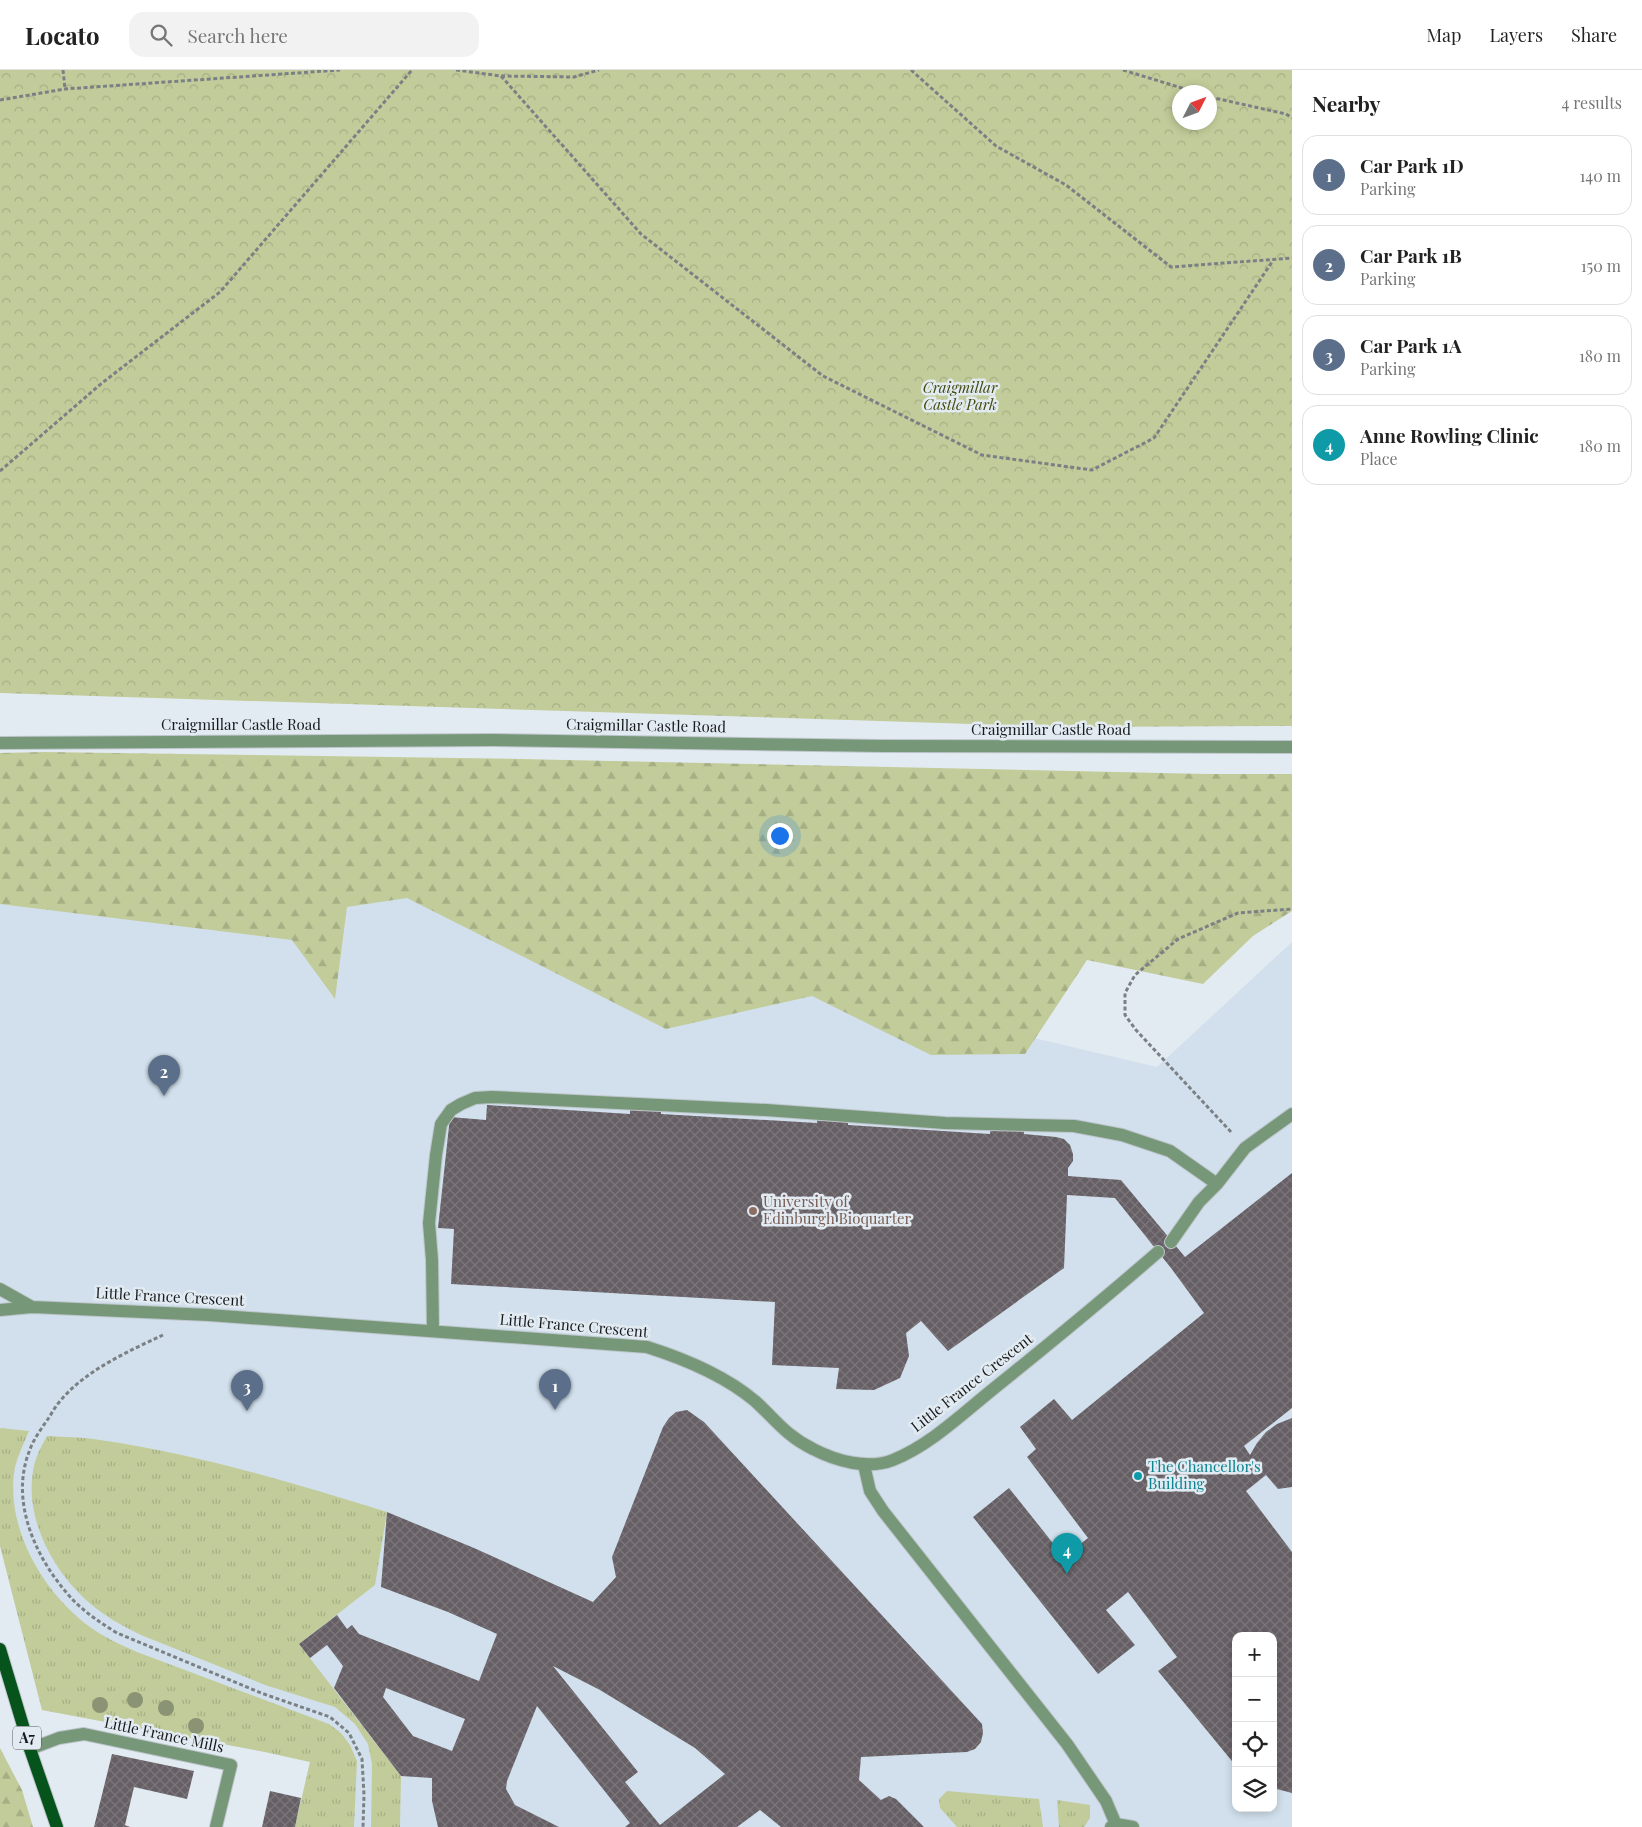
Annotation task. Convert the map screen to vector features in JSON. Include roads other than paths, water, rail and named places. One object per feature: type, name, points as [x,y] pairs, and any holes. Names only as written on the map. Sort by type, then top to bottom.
[{"type":"main road","name":"A7","points":[[0,1649],[30,1749],[57,1827]]},
{"type":"street","name":"Craigmillar Castle Road","points":[[0,743],[493,740],[892,746],[1292,747]]},
{"type":"street","points":[[433,1331],[429,1223],[441,1124],[451,1110],[475,1098],[492,1096],[766,1110],[945,1123],[1074,1126],[1122,1135],[1170,1151],[1217,1184]]},
{"type":"street","points":[[1171,1242],[1199,1202],[1217,1184],[1245,1148],[1292,1114]]},
{"type":"street","name":"Little France Crescent","points":[[1,1312],[32,1307],[228,1316],[647,1347],[699,1366],[726,1381],[754,1401],[790,1436],[814,1450],[838,1459],[864,1465],[892,1460],[915,1449],[945,1428],[1088,1312],[1158,1252]]},
{"type":"street","name":"Little France Crescent","points":[[0,1289],[32,1307]]},
{"type":"street","points":[[864,1465],[870,1491],[883,1511],[1067,1744],[1106,1801],[1114,1826],[1133,1827]]},
{"type":"street","name":"Little France Mills","points":[[30,1749],[59,1738],[84,1734],[231,1766],[216,1827]]},
{"type":"place","name":"Car Park 1B","points":[[164,1096]]},
{"type":"place","name":"University of Edinburgh Bioquarter","points":[[753,1211]]},
{"type":"place","name":"Car Park 1D","points":[[555,1410]]},
{"type":"place","name":"Car Park 1A","points":[[247,1411]]},
{"type":"place","name":"The Chancellor's Building","points":[[1138,1476]]},
{"type":"place","name":"Anne Rowling Clinic","points":[[1067,1574]]},
{"type":"park label","name":"Craigmillar Castle Park","points":[[960,396]]}]
